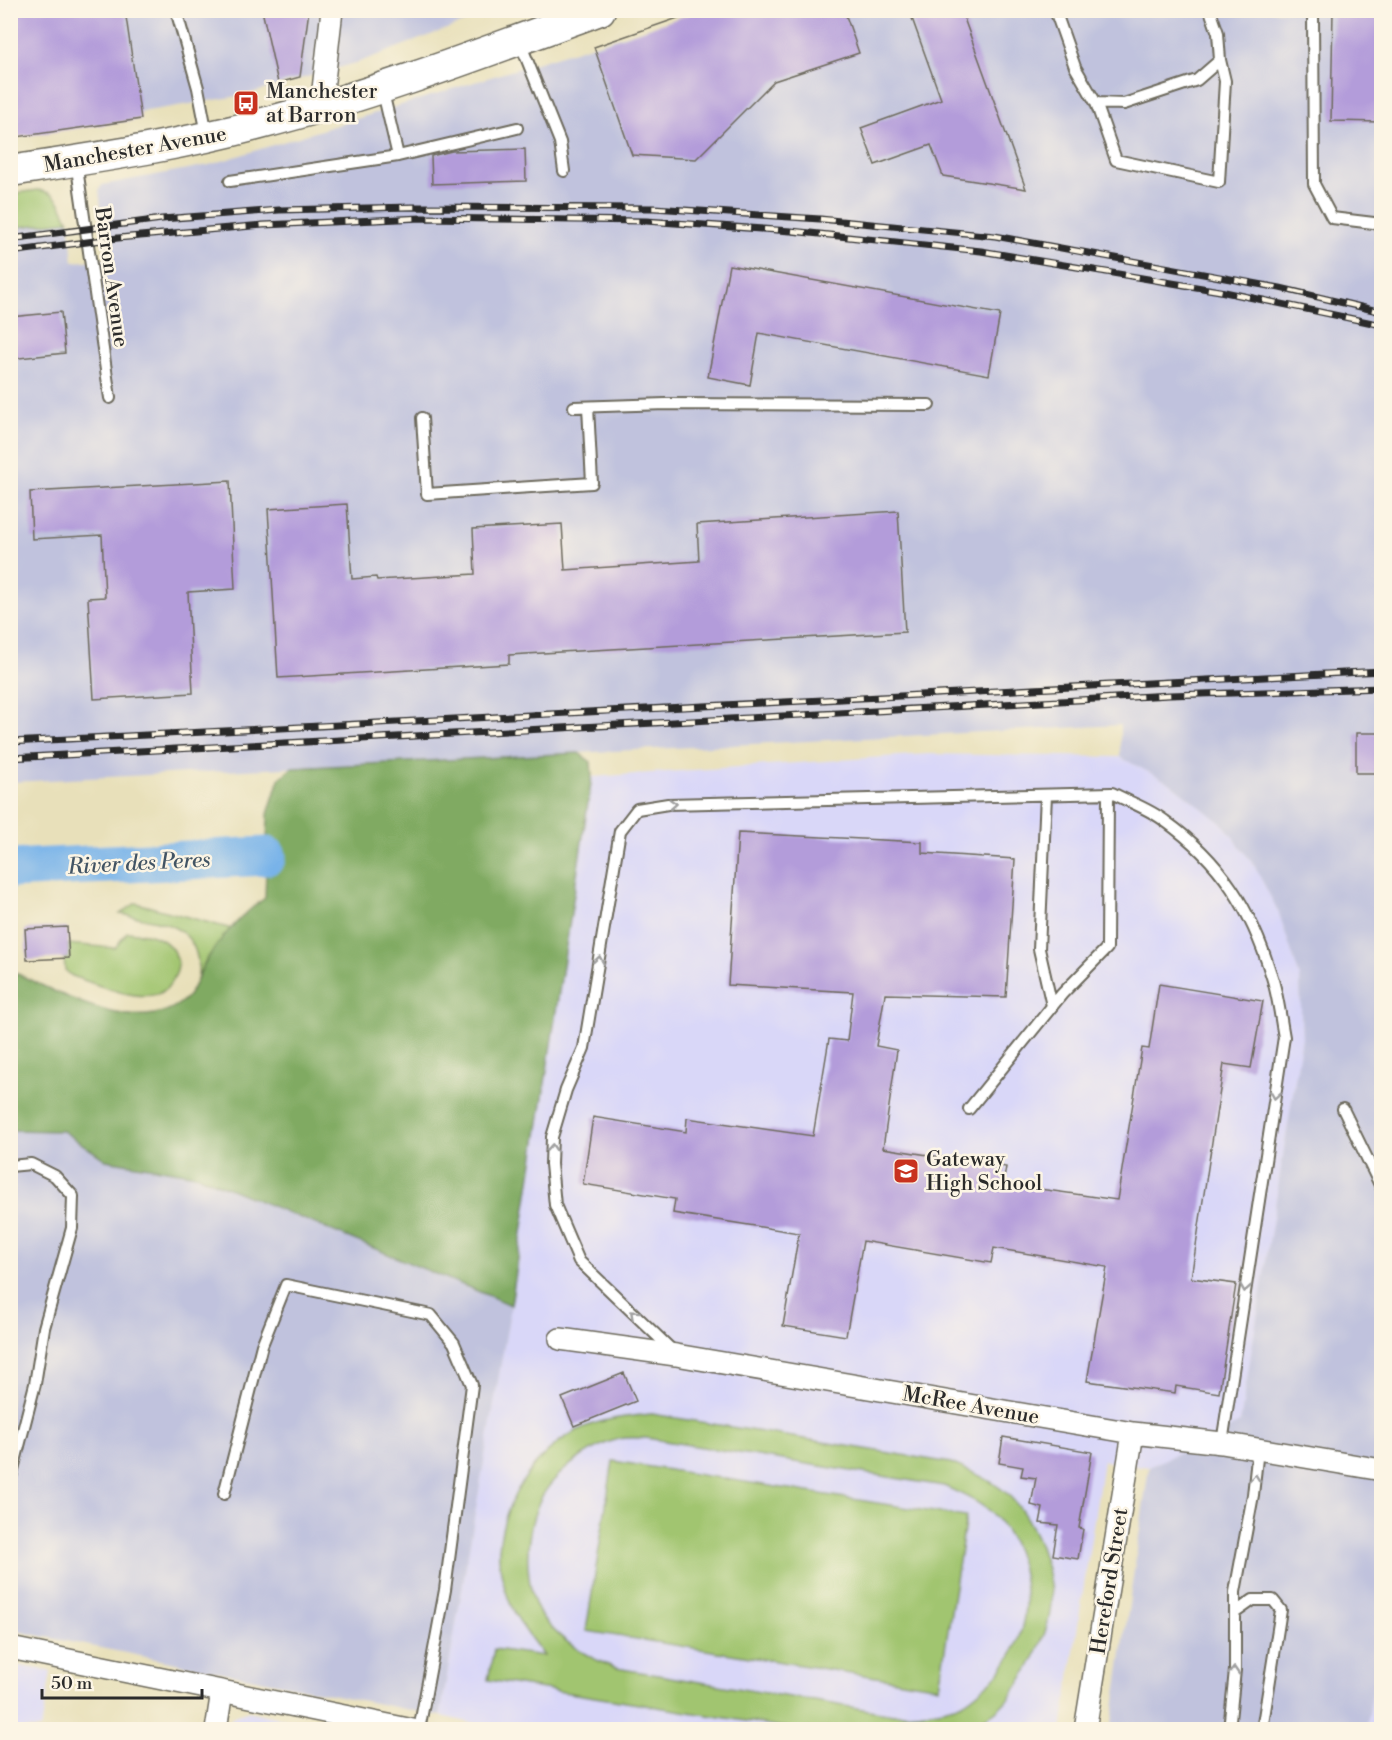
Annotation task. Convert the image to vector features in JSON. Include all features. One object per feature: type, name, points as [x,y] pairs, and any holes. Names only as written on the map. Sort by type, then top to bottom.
[{"type":"main road","name":"Manchester Avenue","points":[[10,171],[132,153],[208,137],[321,107],[382,88],[600,10]]},
{"type":"street","points":[[321,107],[332,10]]},
{"type":"street","name":"McRee Avenue","points":[[560,1339],[676,1355],[1133,1433],[1222,1443],[1382,1470]]},
{"type":"street","name":"Hereford Street","points":[[1084,1730],[1133,1433]]},
{"type":"street","points":[[10,1648],[413,1730]]},
{"type":"street","points":[[216,1730],[222,1691]]},
{"type":"lane","points":[[176,10],[198,88],[208,137]]},
{"type":"lane","points":[[1055,10],[1076,67],[1096,103],[1116,160],[1220,182],[1225,81],[1220,60],[1218,33],[1210,10]]},
{"type":"lane","points":[[1313,10],[1314,184],[1332,218],[1382,224]]},
{"type":"lane","points":[[519,40],[560,142],[564,171]]},
{"type":"lane","points":[[1096,103],[1124,104],[1197,80],[1220,60]]},
{"type":"lane","points":[[382,88],[398,156]]},
{"type":"lane","points":[[230,182],[398,156],[517,128]]},
{"type":"lane","name":"Barron Avenue","points":[[76,161],[110,398]]},
{"type":"lane","points":[[574,407],[666,404],[929,405]]},
{"type":"lane","points":[[422,417],[427,494],[592,483],[588,407]]},
{"type":"lane","points":[[676,1355],[579,1262],[555,1205],[551,1164],[552,1137],[566,1090],[584,1047],[620,831],[637,809],[668,804],[1112,793],[1163,819],[1202,850],[1235,891],[1272,975],[1284,1037],[1222,1443]]},
{"type":"lane","points":[[969,1109],[1052,1006],[1107,948],[1108,794]]},
{"type":"lane","points":[[1046,795],[1039,949],[1052,1006]]},
{"type":"lane","points":[[1343,1109],[1382,1189]]},
{"type":"lane","points":[[10,1166],[31,1164],[55,1176],[73,1196],[72,1227],[44,1328],[35,1384],[10,1481]]},
{"type":"lane","points":[[224,1494],[262,1345],[286,1285],[431,1315],[454,1342],[472,1385],[445,1590],[420,1730]]},
{"type":"lane","points":[[1229,1730],[1235,1670],[1235,1592],[1253,1495],[1258,1449]]},
{"type":"lane","points":[[1236,1612],[1253,1600],[1273,1600],[1281,1610],[1262,1730]]},
{"type":"shaded area","points":[[11,11],[494,11],[362,61],[245,95],[11,133]]},
{"type":"shaded area","points":[[703,11],[1381,11],[1382,1640],[1366,1729],[1111,1729],[1149,1467],[1240,1423],[1302,1038],[1300,977],[1279,913],[1254,865],[1225,826],[1170,783],[1120,757],[1120,725],[11,782],[11,228],[69,221],[73,262],[107,259],[99,190],[102,185],[209,165]]},
{"type":"shaded area","name":"Gateway High School","points":[[928,754],[1120,757],[1170,783],[1225,826],[1254,865],[1279,913],[1300,977],[1302,1038],[1240,1424],[1149,1467],[1103,1461],[1062,1729],[505,1730],[440,1716],[511,1305],[592,777]]},
{"type":"shaded area","points":[[10,1131],[63,1131],[106,1160],[197,1175],[511,1305],[440,1716],[11,1630]]},
{"type":"shaded area","points":[[1381,1640],[1381,1729],[1366,1729]]},
{"type":"shaded area","points":[[14,1665],[51,1671],[41,1729],[11,1729],[11,1688]]},
{"type":"shaded area","points":[[247,1711],[331,1729],[230,1729],[231,1719]]},
{"type":"green space","points":[[38,190],[55,197],[69,221],[11,228],[11,194]]},
{"type":"green space","points":[[579,753],[591,762],[592,777],[511,1305],[197,1175],[106,1160],[63,1131],[11,1130],[11,971],[75,1000],[123,1014],[146,1015],[167,1010],[186,998],[218,944],[240,918],[265,898],[268,814],[279,779],[292,768]]},
{"type":"green space","points":[[136,903],[232,929],[206,960],[198,976],[193,945],[186,935],[163,923],[120,914]]},
{"type":"green space","points":[[127,932],[157,938],[164,941],[174,952],[177,958],[177,972],[162,992],[147,996],[125,993],[72,976],[65,970],[64,958],[69,958],[68,944],[115,948]]},
{"type":"green space","points":[[652,1414],[951,1463],[1004,1491],[1024,1514],[1040,1546],[1051,1597],[1050,1612],[1043,1637],[1014,1692],[996,1711],[972,1724],[1003,1729],[795,1729],[488,1680],[494,1649],[544,1656],[513,1610],[499,1562],[502,1531],[507,1514],[523,1481],[547,1452],[576,1431],[603,1421]],"holes":[[[646,1438],[944,1486],[980,1504],[998,1520],[1011,1540],[1020,1561],[1025,1584],[1025,1607],[1021,1630],[1013,1652],[1000,1671],[983,1688],[966,1701],[952,1707],[927,1712],[893,1714],[616,1668],[585,1654],[566,1641],[549,1626],[533,1599],[528,1571],[529,1543],[531,1528],[542,1496],[571,1464],[595,1448],[619,1439]]]},
{"type":"green space","points":[[613,1461],[966,1517],[939,1687],[586,1631]]},
{"type":"building","points":[[10,10],[125,10],[141,119],[10,138]]},
{"type":"building","points":[[262,10],[309,10],[300,77],[278,83]]},
{"type":"building","points":[[701,10],[844,10],[859,53],[774,81],[696,159],[632,155],[594,47]]},
{"type":"building","points":[[909,10],[961,10],[1026,189],[943,176],[931,145],[875,165],[861,128],[941,99]]},
{"type":"building","points":[[1333,10],[1382,10],[1382,122],[1331,121]]},
{"type":"building","points":[[525,149],[526,181],[432,184],[431,156],[452,151]]},
{"type":"building","points":[[729,265],[1000,314],[989,375],[759,333],[750,385],[708,377]]},
{"type":"building","points":[[61,312],[65,353],[10,359],[10,317]]},
{"type":"building","points":[[230,481],[235,589],[188,592],[193,693],[94,699],[88,598],[105,597],[102,535],[32,539],[30,492]]},
{"type":"building","points":[[347,504],[352,579],[376,577],[377,580],[475,574],[473,529],[562,524],[565,570],[699,561],[697,524],[898,511],[905,632],[509,655],[509,664],[278,678],[268,509]]},
{"type":"building","points":[[1356,733],[1382,733],[1382,773],[1356,773]]},
{"type":"building","points":[[738,833],[922,842],[922,853],[1015,859],[1006,997],[885,994],[876,1046],[897,1050],[883,1148],[1006,1167],[1003,1184],[1117,1200],[1142,1048],[1149,1049],[1159,984],[1263,1001],[1251,1068],[1224,1064],[1191,1278],[1236,1284],[1219,1393],[1176,1386],[1175,1393],[1087,1381],[1107,1267],[994,1248],[991,1263],[863,1241],[846,1336],[783,1326],[799,1233],[673,1213],[675,1199],[583,1184],[593,1117],[686,1132],[687,1118],[813,1136],[829,1039],[847,1041],[853,992],[728,985]]},
{"type":"building","points":[[67,927],[69,958],[27,960],[25,929]]},
{"type":"building","points":[[624,1373],[636,1401],[574,1426],[562,1398]]},
{"type":"building","points":[[1003,1437],[1092,1452],[1079,1528],[1083,1529],[1078,1559],[1053,1555],[1058,1525],[1040,1523],[1043,1508],[1031,1505],[1036,1478],[1021,1476],[1023,1467],[999,1463]]},
{"type":"waterway","name":"River des Peres","points":[[10,869],[267,856]]},
{"type":"railway","points":[[10,239],[162,219],[279,210],[413,207],[654,208],[820,219],[995,236],[1280,288],[1382,312]]},
{"type":"railway","points":[[10,252],[118,238],[263,225],[422,218],[646,221],[791,231],[981,251],[1220,291],[1382,325]]},
{"type":"railway","points":[[10,742],[1382,671]]},
{"type":"railway","points":[[10,758],[1170,695],[1382,688]]},
{"type":"place","name":"Manchester at Barron","points":[[246,103]]},
{"type":"place","name":"Gateway High School","points":[[906,1171]]}]
